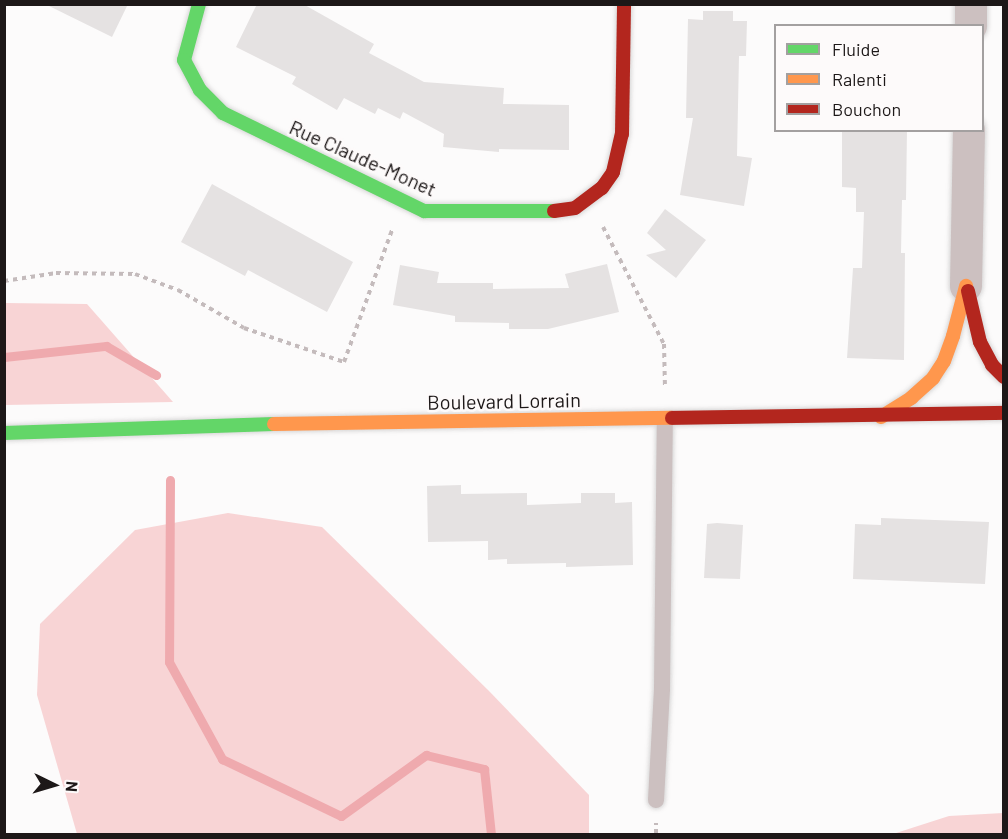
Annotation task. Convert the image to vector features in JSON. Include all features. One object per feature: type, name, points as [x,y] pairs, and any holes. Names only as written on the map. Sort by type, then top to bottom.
[{"type":"main road","name":"Rue Claude-Monet","points":[[199,4],[184,60],[200,90],[223,113],[424,211],[445,212],[552,211],[575,208],[589,200],[613,172],[622,134],[624,4]]},
{"type":"main road","points":[[966,286],[980,342],[992,366],[1004,377]]},
{"type":"main road","points":[[881,417],[911,398],[933,378],[944,361],[953,336],[966,286]]},
{"type":"main road","name":"Boulevard Lorrain","points":[[4,433],[310,423],[1004,414]]},
{"type":"street","points":[[970,24],[971,4]]},
{"type":"street","points":[[966,286],[969,132]]},
{"type":"lane","points":[[656,800],[662,689],[665,419]]},
{"type":"path","points":[[589,200],[664,344],[665,419]]},
{"type":"path","points":[[4,280],[56,273],[135,274],[178,290],[244,328],[344,362],[403,201]]},
{"type":"shaded area","points":[[5,303],[87,304],[173,402],[5,405]]},
{"type":"shaded area","points":[[228,513],[322,527],[489,691],[589,795],[589,834],[77,834],[37,695],[40,624],[135,530]]},
{"type":"shaded area","points":[[1003,813],[1003,834],[893,834],[949,816]]},
{"type":"building","points":[[45,4],[128,4],[112,37]]},
{"type":"building","points":[[257,4],[303,4],[374,44],[369,53],[424,82],[504,88],[503,104],[569,105],[569,150],[499,149],[499,152],[443,147],[444,134],[403,112],[400,119],[378,108],[375,114],[344,98],[337,110],[292,84],[296,77],[236,47]]},
{"type":"building","points":[[703,11],[733,11],[733,21],[747,21],[746,56],[739,56],[737,156],[752,158],[744,206],[680,195],[693,118],[686,118],[688,19],[703,20]]},
{"type":"building","points":[[842,132],[907,132],[906,200],[902,200],[901,253],[905,253],[904,360],[847,358],[853,268],[862,268],[864,212],[856,212],[856,188],[842,187]]},
{"type":"building","points":[[212,184],[353,262],[327,312],[248,270],[245,276],[181,242]]},
{"type":"building","points":[[665,209],[706,240],[676,278],[646,255],[666,250],[647,233]]},
{"type":"building","points":[[607,264],[619,312],[548,329],[509,329],[509,323],[455,322],[455,316],[393,305],[400,265],[439,272],[437,283],[493,283],[493,289],[569,288],[565,274]]},
{"type":"building","points":[[461,485],[461,494],[527,493],[527,505],[581,503],[581,493],[615,493],[615,503],[632,502],[633,565],[566,567],[566,563],[507,564],[507,559],[488,560],[488,541],[428,542],[427,486]]},
{"type":"building","points":[[881,518],[989,522],[985,584],[853,579],[855,524],[881,525]]},
{"type":"building","points":[[707,524],[743,525],[740,579],[704,578]]},
{"type":"waterway","points":[[4,357],[106,346],[156,375]]},
{"type":"waterway","points":[[170,480],[169,662],[222,759],[341,816],[426,755],[484,769],[491,834]]},
{"type":"traffic: fast","points":[[199,4],[184,60],[200,90],[223,113],[424,211],[554,211]]},
{"type":"traffic: fast","points":[[4,433],[274,424]]},
{"type":"traffic: slow","points":[[881,417],[911,398],[933,378],[944,361],[953,336],[966,286]]},
{"type":"traffic: slow","points":[[274,424],[672,418]]},
{"type":"traffic: jam","points":[[554,211],[575,208],[602,188],[613,172],[622,134],[624,4]]},
{"type":"traffic: jam","points":[[968,291],[980,342],[992,365],[1004,377]]},
{"type":"traffic: jam","points":[[672,418],[1004,413]]}]
